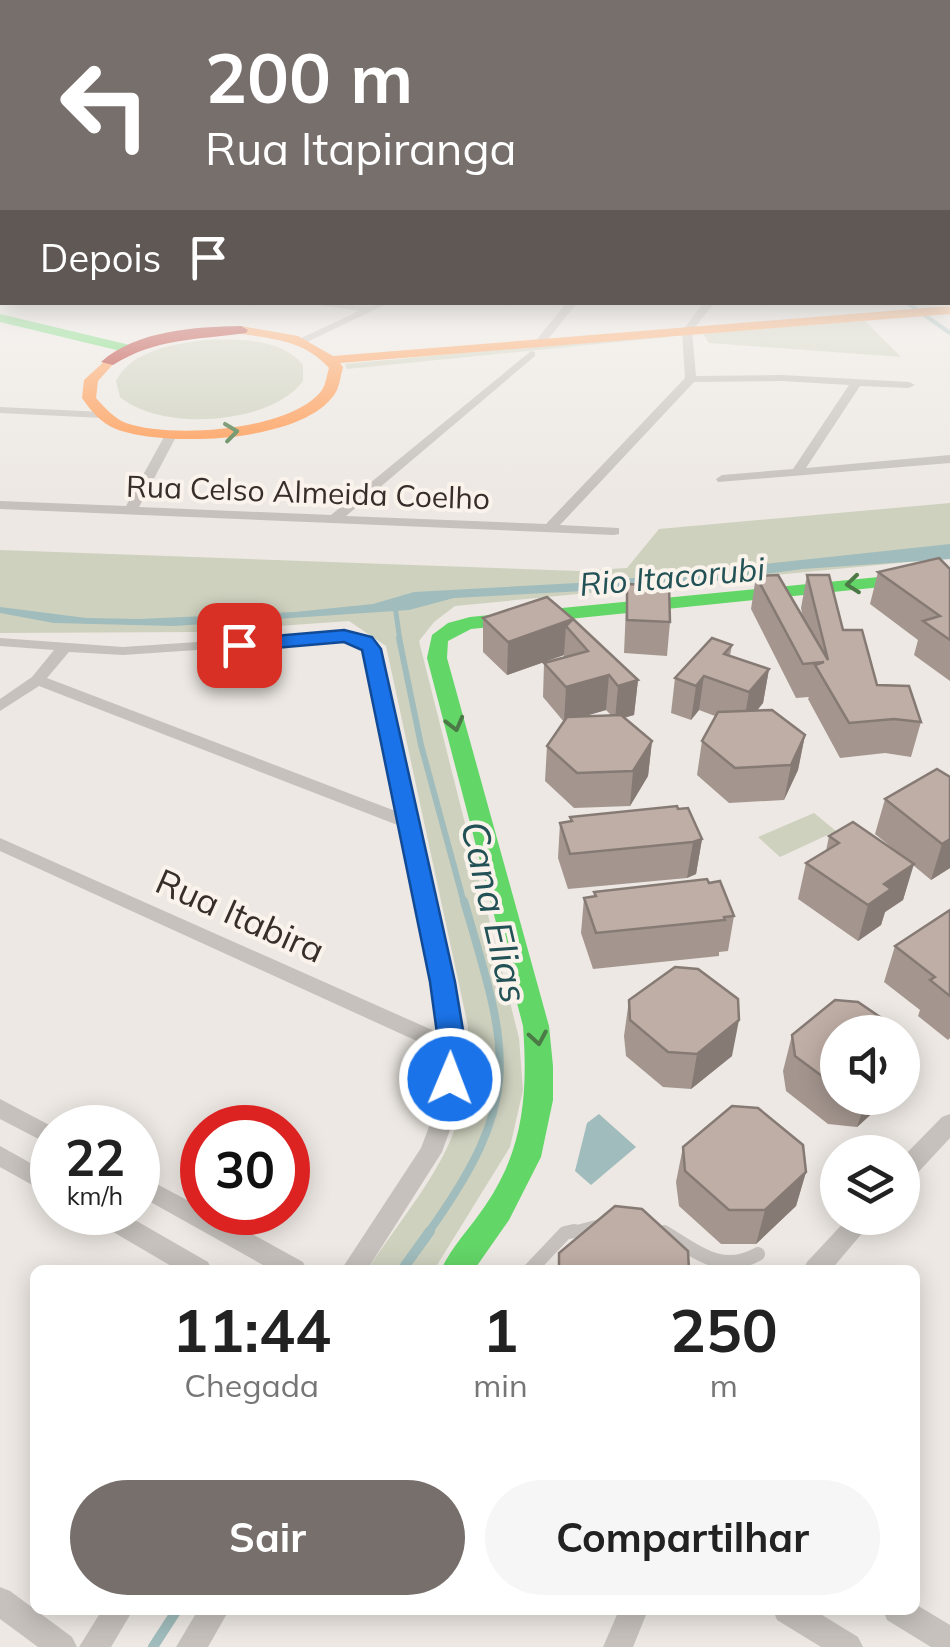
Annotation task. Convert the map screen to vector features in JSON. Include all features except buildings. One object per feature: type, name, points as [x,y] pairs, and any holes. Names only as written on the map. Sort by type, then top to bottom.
[{"type":"street","points":[[54,342],[120,354]]},
{"type":"street","points":[[80,342],[120,354]]},
{"type":"street","points":[[103,415],[87,393],[89,381],[120,354],[154,342]]},
{"type":"street","points":[[304,342],[335,366],[536,348],[671,342]]},
{"type":"street","points":[[335,518],[541,342]]},
{"type":"street","points":[[688,342],[692,379]]},
{"type":"street","points":[[0,410],[103,415],[144,431],[224,434],[276,424],[323,400],[335,386],[335,366]]},
{"type":"street","points":[[550,528],[692,379],[782,378],[910,386]]},
{"type":"street","points":[[797,472],[856,383]]},
{"type":"street","points":[[131,510],[171,434]]},
{"type":"street","points":[[722,479],[950,458]]},
{"type":"street","name":"Rua Celso Almeida Coelho","points":[[0,506],[614,531]]},
{"type":"street","points":[[460,1265],[512,1196],[534,1150],[544,1109],[536,1026],[436,658],[436,648],[445,632],[470,623],[950,574]]},
{"type":"street","points":[[0,642],[63,649],[187,648],[344,636],[365,641],[377,661],[452,1048],[444,1116],[431,1152],[356,1265]]},
{"type":"street","points":[[0,706],[36,680],[63,649]]},
{"type":"street","points":[[36,680],[410,824]]},
{"type":"street","name":"Rua Itabira","points":[[0,844],[452,1048]]},
{"type":"street","points":[[0,1108],[30,1125]]},
{"type":"street","points":[[920,1155],[950,1123]]},
{"type":"street","points":[[0,1156],[30,1173]]},
{"type":"street","points":[[160,1196],[286,1265]]},
{"type":"street","points":[[139,1235],[191,1265]]},
{"type":"street","points":[[819,1265],[847,1235]]},
{"type":"street","points":[[0,1602],[62,1647]]},
{"type":"street","points":[[94,1647],[116,1615]]},
{"type":"street","points":[[191,1647],[212,1615]]},
{"type":"street","points":[[618,1647],[632,1615]]},
{"type":"street","points":[[796,1615],[848,1647]]},
{"type":"street","points":[[906,1615],[950,1642]]},
{"type":"lane","points":[[535,1265],[565,1233],[613,1220]]},
{"type":"lane","points":[[648,1229],[666,1233],[716,1265]]},
{"type":"lane","points":[[743,1265],[758,1254]]},
{"type":"green space","points":[[580,342],[620,342],[347,369],[345,364]]},
{"type":"green space","points":[[886,342],[901,357],[709,343]]},
{"type":"green space","points":[[181,344],[271,345],[303,365],[303,381],[288,396],[267,407],[215,419],[161,415],[120,397],[116,381],[132,362],[155,350]]},
{"type":"green space","points":[[950,503],[950,558],[455,606],[434,622],[419,641],[519,1038],[523,1090],[510,1147],[437,1265],[371,1265],[448,1146],[461,1103],[468,1026],[386,646],[349,621],[196,632],[0,633],[0,550],[578,571],[627,568],[659,529]]},
{"type":"green space","points":[[814,813],[836,831],[780,857],[758,837]]},
{"type":"water","name":"Rio Itacorubi","points":[[950,544],[950,559],[803,569],[676,586],[454,598],[409,610],[174,626],[54,623],[0,613],[0,607],[86,618],[139,619],[295,612],[373,604],[414,592],[596,582]]},
{"type":"water","points":[[599,1114],[636,1147],[591,1185],[575,1171],[587,1123]]},
{"type":"waterway","name":"Cana Elias","points":[[395,606],[400,641]]},
{"type":"waterway","name":"Cana Elias","points":[[399,638],[421,745],[464,903]]},
{"type":"waterway","name":"Cana Elias","points":[[428,1233],[460,1186],[481,1145],[494,1108],[500,1073],[491,998],[464,901]]},
{"type":"waterway","name":"Cana Elias","points":[[406,1265],[430,1231]]},
{"type":"waterway","name":"Cana Elias","points":[[153,1647],[174,1615]]},
{"type":"traffic: fast","points":[[99,342],[129,349]]},
{"type":"traffic: fast","points":[[460,1265],[499,1210],[526,1157],[535,1130],[539,1066],[536,1026],[437,658],[439,639],[455,627],[470,623],[950,575]]},
{"type":"traffic: slow","points":[[108,362],[91,380],[89,398],[113,422],[146,432],[212,434],[282,421],[311,408],[330,390],[336,367],[317,349],[302,342]]},
{"type":"traffic: slow","points":[[332,360],[556,342]]},
{"type":"traffic: jam","points":[[108,362],[150,342]]},
{"type":"route","points":[[239,645],[344,636],[365,641],[372,649],[449,1018],[450,1079]]}]
